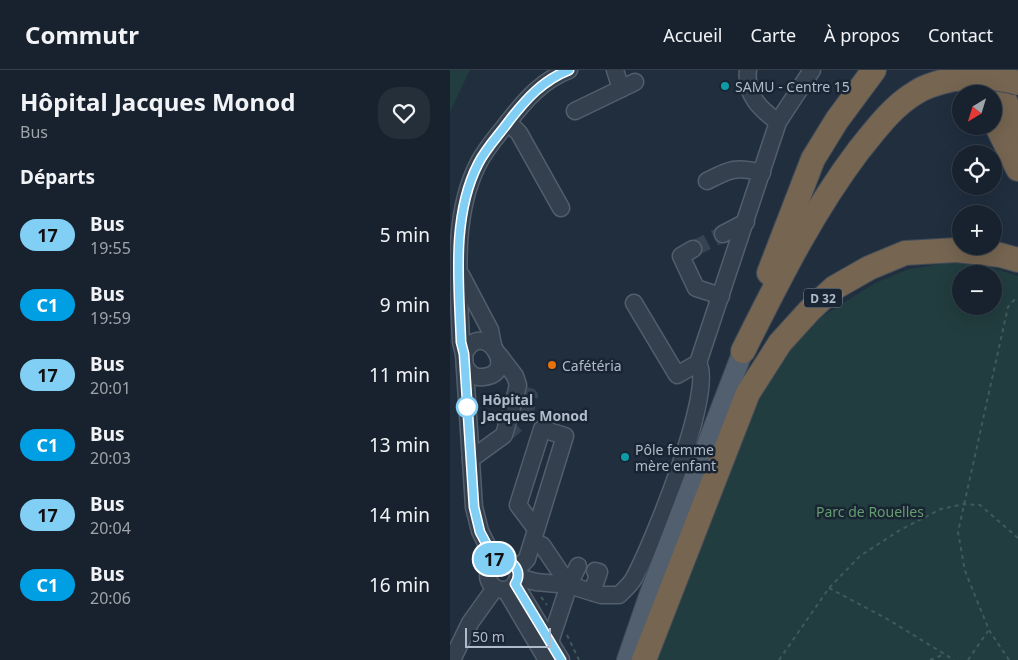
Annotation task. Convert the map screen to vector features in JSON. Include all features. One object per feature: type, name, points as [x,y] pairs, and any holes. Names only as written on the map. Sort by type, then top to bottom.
[{"type":"highway","points":[[743,351],[787,223],[813,159],[837,120],[874,70]]},
{"type":"highway","points":[[993,70],[1018,134]]},
{"type":"highway","points":[[743,351],[811,220],[834,184],[880,124],[898,105],[916,92],[964,75],[995,77],[1018,84]]},
{"type":"highway","points":[[964,75],[974,85]]},
{"type":"highway","points":[[1001,135],[1018,169]]},
{"type":"highway","name":"D 32","points":[[644,660],[748,393],[780,344],[810,310],[834,288],[869,268],[905,253],[957,250],[1000,255],[1018,260]]},
{"type":"main road","points":[[627,660],[649,596],[743,351]]},
{"type":"lane","points":[[496,562],[477,521],[474,507],[464,360],[461,342],[461,228],[469,187],[478,164],[508,122],[540,86],[551,78],[569,70]]},
{"type":"lane","points":[[575,111],[628,85],[615,70]]},
{"type":"lane","points":[[748,70],[747,79],[756,104],[778,122]]},
{"type":"lane","points":[[634,303],[677,375],[698,363],[778,122],[812,70]]},
{"type":"lane","points":[[508,122],[519,133],[561,208]]},
{"type":"lane","points":[[707,181],[727,170],[743,168],[762,173]]},
{"type":"lane","points":[[723,234],[746,222]]},
{"type":"lane","points":[[693,249],[681,256],[696,288],[721,296]]},
{"type":"lane","points":[[460,273],[490,330],[500,361],[495,372],[484,377],[478,377],[472,375],[464,360]]},
{"type":"lane","points":[[464,360],[471,345],[476,342],[482,342],[496,350],[518,385],[504,435],[471,459]]},
{"type":"lane","points":[[496,562],[488,574],[490,582],[536,582],[568,585],[597,593],[619,595],[633,580],[651,542],[690,438],[702,383],[702,369],[698,363]]},
{"type":"lane","points":[[466,389],[478,377]]},
{"type":"lane","points":[[452,660],[470,623],[510,582],[526,559],[536,529],[565,436],[542,429],[518,505],[536,529]]},
{"type":"lane","points":[[542,545],[568,585]]},
{"type":"lane","points":[[496,562],[508,561],[510,582],[547,660]]},
{"type":"lane","points":[[550,642],[568,585],[578,566]]},
{"type":"lane","points":[[595,571],[599,572],[597,593]]},
{"type":"lane","points":[[510,582],[561,660]]},
{"type":"path","points":[[1009,660],[989,630],[965,571],[958,532],[1008,307],[1013,300],[1018,299]]},
{"type":"path","points":[[779,660],[829,588],[860,556],[900,530],[941,509],[964,504],[980,506],[1018,538]]},
{"type":"path","points":[[829,588],[889,620],[954,660]]},
{"type":"path","points":[[968,660],[989,630]]},
{"type":"path","points":[[930,660],[945,654]]},
{"type":"green space","points":[[450,70],[470,70],[450,112]]},
{"type":"green space","name":"Parc de Rouelles","points":[[967,260],[983,265],[952,265],[952,315],[1002,315],[1002,271],[1018,276],[1018,660],[655,660],[765,381],[792,347],[821,317],[875,283],[909,269]]},
{"type":"tunnel","points":[[693,249],[723,234]]},
{"type":"tunnel","points":[[504,435],[522,419],[530,396],[516,393]]},
{"type":"bus line","name":"17","points":[[561,660],[515,584],[518,577],[517,569],[508,561],[496,562],[480,532],[477,521],[474,507],[464,354],[461,342],[460,241],[469,187],[478,164],[520,107],[540,86],[551,78],[569,70]]},
{"type":"place","name":"SAMU - Centre 15","points":[[725,86]]},
{"type":"place","name":"Cafétéria","points":[[552,365]]},
{"type":"place","name":"Hôpital Jacques Monod","points":[[467,407]]},
{"type":"place","name":"Pôle femme mère enfant","points":[[625,457]]}]
